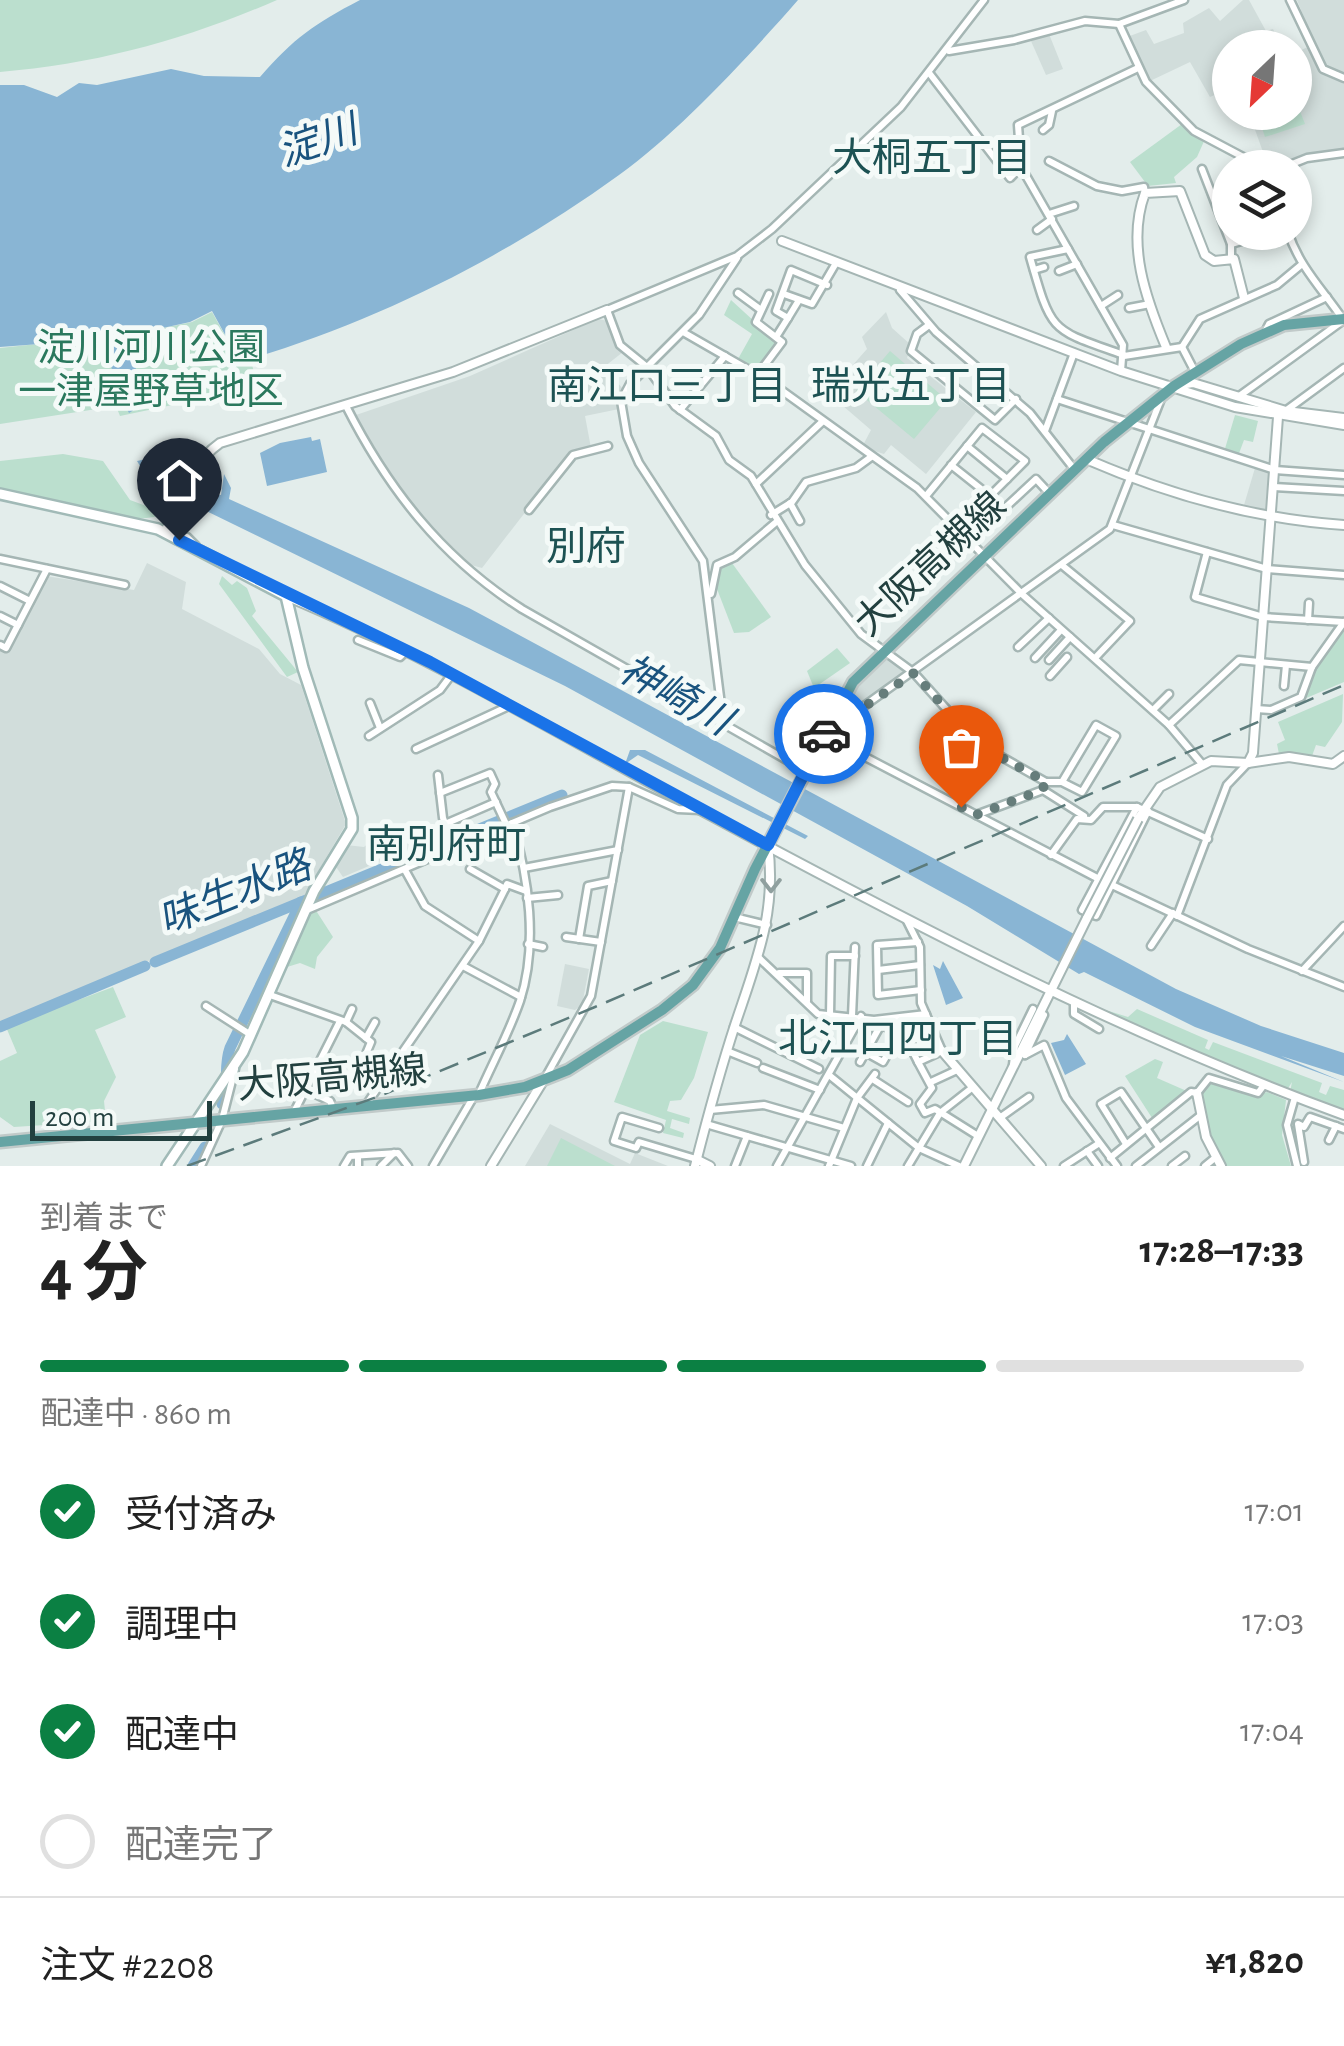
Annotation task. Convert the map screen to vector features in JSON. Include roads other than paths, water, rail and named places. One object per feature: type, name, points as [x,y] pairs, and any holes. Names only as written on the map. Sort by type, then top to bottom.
[{"type":"main road","name":"大阪高槻線","points":[[0,1142],[476,1096],[543,1081],[588,1058],[683,994],[710,964],[822,735],[853,682],[884,651],[1086,459],[1174,386],[1284,326],[1343,320]]},
{"type":"main road","points":[[0,494],[168,534],[286,596],[302,668],[353,821],[314,891],[252,1036],[166,1166]]},
{"type":"street","points":[[724,721],[703,561],[639,463],[627,436],[623,392],[708,303],[737,256],[841,167],[930,74],[984,0]]},
{"type":"street","points":[[948,50],[1014,40],[1084,21],[1120,24],[1184,0]]},
{"type":"street","points":[[1290,0],[1323,69],[1344,78]]},
{"type":"street","points":[[1120,24],[1138,68],[1194,131],[1230,150]]},
{"type":"street","points":[[1121,371],[1124,356],[1101,306],[1021,168],[1018,125],[1138,68]]},
{"type":"street","points":[[930,74],[1010,178],[1021,168]]},
{"type":"street","points":[[1043,130],[1049,125],[1054,108]]},
{"type":"street","points":[[1312,157],[1344,153]]},
{"type":"street","points":[[1049,161],[1096,186],[1122,191],[1144,187],[1136,218],[1137,252],[1166,347]]},
{"type":"street","points":[[1202,169],[1212,192]]},
{"type":"street","points":[[1145,193],[1180,191],[1208,259],[1231,257]]},
{"type":"street","points":[[1037,230],[1050,217],[1074,206]]},
{"type":"street","points":[[1200,243],[1212,239]]},
{"type":"street","points":[[782,241],[900,290],[1121,371],[1282,414],[1344,426]]},
{"type":"street","points":[[1068,249],[1030,257],[1046,314],[1067,335],[1124,356],[1182,347]]},
{"type":"street","points":[[1231,250],[1244,298]]},
{"type":"street","points":[[1237,398],[1343,320],[1300,265],[1295,250]]},
{"type":"street","points":[[168,534],[190,477],[205,454],[220,443],[453,372],[737,256]]},
{"type":"street","points":[[784,294],[812,304],[827,285],[836,263]]},
{"type":"street","points":[[1060,271],[1077,264]]},
{"type":"street","points":[[1182,347],[1200,319],[1288,278],[1300,265]]},
{"type":"street","points":[[1034,270],[1044,267]]},
{"type":"street","points":[[788,318],[776,310],[791,270],[827,285]]},
{"type":"street","points":[[900,290],[929,325],[1016,399],[1075,470]]},
{"type":"street","points":[[742,293],[761,310]]},
{"type":"street","points":[[758,374],[782,342],[756,322],[769,294]]},
{"type":"street","points":[[1101,306],[1118,295]]},
{"type":"street","points":[[1264,334],[1269,324],[1327,297]]},
{"type":"street","points":[[776,337],[799,300]]},
{"type":"street","points":[[1129,308],[1152,304]]},
{"type":"street","points":[[607,310],[620,345],[646,368],[680,410],[716,436],[725,456],[756,484],[776,523],[844,615],[914,673],[977,744],[1091,820],[1103,807],[1143,809],[1208,840]]},
{"type":"street","points":[[929,325],[917,334],[911,351],[955,391],[995,420],[1016,399]]},
{"type":"street","points":[[683,332],[758,374],[926,496],[1061,630],[1153,710],[1202,764]]},
{"type":"street","points":[[1062,348],[1067,335]]},
{"type":"street","points":[[1182,347],[1196,372]]},
{"type":"street","points":[[1045,432],[1074,353]]},
{"type":"street","points":[[680,410],[725,356]]},
{"type":"street","points":[[1151,946],[1175,914],[1227,785],[1248,763],[1282,414],[1344,368]]},
{"type":"street","points":[[1174,386],[1192,383],[1282,414],[1344,418]]},
{"type":"street","points":[[1098,879],[822,735],[1063,566],[1113,524],[1163,395]]},
{"type":"street","points":[[1057,399],[1275,470],[1344,474]]},
{"type":"street","points":[[346,406],[372,456],[400,497],[443,547],[478,578],[522,608],[724,721],[804,774]]},
{"type":"street","points":[[756,484],[824,420]]},
{"type":"street","points":[[926,496],[982,428],[1025,461],[990,496],[952,465]]},
{"type":"street","points":[[529,510],[572,455],[608,446]]},
{"type":"street","points":[[967,446],[1007,479]]},
{"type":"street","points":[[771,514],[790,504],[806,482],[856,468],[871,457]]},
{"type":"street","points":[[1086,459],[1132,479],[1271,520],[1344,525]]},
{"type":"street","points":[[1006,506],[1026,483],[1039,479],[1050,494]]},
{"type":"street","points":[[1274,487],[1344,492]]},
{"type":"street","points":[[790,504],[800,521]]},
{"type":"street","points":[[710,601],[717,565],[736,557],[776,523]]},
{"type":"street","points":[[1113,524],[1267,569],[1344,575]]},
{"type":"street","points":[[1207,552],[1195,597],[1263,617],[1344,622]]},
{"type":"street","points":[[0,559],[125,585]]},
{"type":"street","points":[[1063,566],[1130,621],[1096,657]]},
{"type":"street","points":[[0,646],[6,648],[47,569]]},
{"type":"street","points":[[0,586],[30,601]]},
{"type":"street","points":[[286,596],[452,674],[700,810],[770,842],[905,918],[1074,1005],[1344,1116]]},
{"type":"street","points":[[1308,620],[1309,603]]},
{"type":"street","points":[[0,616],[18,625]]},
{"type":"street","points":[[1018,648],[1049,618]]},
{"type":"street","points":[[1256,709],[1271,710],[1301,697],[1312,667],[1344,622]]},
{"type":"street","points":[[1044,657],[1061,630]]},
{"type":"street","points":[[1044,657],[1070,637]]},
{"type":"street","points":[[358,640],[386,654],[400,657],[407,651]]},
{"type":"street","points":[[1050,676],[1068,656]]},
{"type":"street","points":[[1044,657],[1060,664]]},
{"type":"street","points":[[1168,725],[1238,660],[1312,667]]},
{"type":"street","points":[[1284,686],[1286,665]]},
{"type":"street","points":[[369,736],[440,690],[452,674]]},
{"type":"street","points":[[1153,710],[1169,694]]},
{"type":"street","points":[[370,703],[380,728]]},
{"type":"street","points":[[416,749],[509,706]]},
{"type":"street","points":[[976,815],[1062,782],[1082,792],[1116,736],[1096,724],[1062,782]]},
{"type":"street","points":[[1143,809],[1096,916],[1082,910],[1098,879],[1143,809],[1160,787],[1202,764],[1289,757],[1342,761]]},
{"type":"street","points":[[433,1166],[476,1096],[521,997],[528,944],[524,868],[510,824],[496,802],[490,772],[440,793]]},
{"type":"street","points":[[438,776],[445,824],[454,848]]},
{"type":"street","points":[[308,906],[612,786],[630,787],[678,808],[700,810]]},
{"type":"street","points":[[490,1166],[591,996],[630,787]]},
{"type":"street","points":[[445,824],[496,802]]},
{"type":"street","points":[[830,1075],[919,1148],[962,1166],[1143,809]]},
{"type":"street","points":[[1051,855],[1077,819],[1084,816]]},
{"type":"street","points":[[696,1162],[734,1027],[769,925],[770,842]]},
{"type":"street","points":[[524,868],[618,850]]},
{"type":"street","points":[[405,870],[425,906],[479,941]]},
{"type":"street","points":[[470,870],[505,888]]},
{"type":"street","points":[[579,939],[588,886],[612,881]]},
{"type":"street","points":[[366,1106],[497,918],[507,884],[527,894],[558,895]]},
{"type":"street","points":[[1112,885],[1302,971],[1344,986]]},
{"type":"street","points":[[734,917],[769,925]]},
{"type":"street","points":[[905,918],[918,942],[926,1014],[942,1051],[1041,1166]]},
{"type":"street","points":[[1302,971],[1344,926]]},
{"type":"street","points":[[566,937],[601,942]]},
{"type":"street","points":[[918,942],[877,946],[878,996],[921,990]]},
{"type":"street","points":[[528,944],[543,947]]},
{"type":"street","points":[[776,1166],[830,1075],[857,1016],[855,952],[831,956],[830,1015]]},
{"type":"street","points":[[758,958],[818,1014],[874,1020],[926,1014]]},
{"type":"street","points":[[463,966],[521,997]]},
{"type":"street","points":[[878,970],[920,966]]},
{"type":"street","points":[[778,973],[808,973],[806,1001]]},
{"type":"street","points":[[270,995],[343,1022],[371,1042],[366,1054],[390,1071]]},
{"type":"street","points":[[1074,1005],[1074,1014],[1099,1029]]},
{"type":"street","points":[[206,1006],[252,1036]]},
{"type":"street","points":[[294,1112],[304,1088],[352,1009]]},
{"type":"street","points":[[1013,1066],[1015,1046],[1033,1009]]},
{"type":"street","points":[[1025,1055],[1044,1014]]},
{"type":"street","points":[[857,1016],[879,1028],[900,1032],[883,1062],[865,1052]]},
{"type":"street","points":[[366,1038],[375,1022]]},
{"type":"street","points":[[734,1027],[820,1070]]},
{"type":"street","points":[[860,1062],[879,1028]]},
{"type":"street","points":[[931,1082],[910,1043],[934,1032]]},
{"type":"street","points":[[1013,1066],[1044,1045],[1066,1098],[1116,1166]]},
{"type":"street","points":[[727,1051],[820,1090]]},
{"type":"street","points":[[918,1062],[942,1051]]},
{"type":"street","points":[[957,1070],[931,1082],[920,1104],[925,1113],[936,1109],[978,1136]]},
{"type":"street","points":[[201,1166],[222,1120],[230,1071]]},
{"type":"street","points":[[830,1163],[857,1098],[874,1077],[906,1098]]},
{"type":"street","points":[[1197,1093],[1210,1078],[1258,1093],[1264,1085]]},
{"type":"street","points":[[908,1166],[940,1113],[974,1086]]},
{"type":"street","points":[[304,1088],[330,1101],[333,1108]]},
{"type":"street","points":[[1127,1144],[1101,1104],[1121,1092],[1159,1147]]},
{"type":"street","points":[[1110,1158],[1191,1092],[1197,1093]]},
{"type":"street","points":[[1197,1093],[1219,1162],[1205,1166]]},
{"type":"street","points":[[1001,1116],[1029,1097]]},
{"type":"street","points":[[1295,1098],[1287,1125],[1302,1164]]},
{"type":"street","points":[[710,1110],[764,1105],[844,1128]]},
{"type":"street","points":[[645,1124],[636,1148],[613,1144],[623,1115],[659,1128]]},
{"type":"street","points":[[1136,1166],[1201,1115]]},
{"type":"street","points":[[1302,1164],[1298,1124],[1304,1127],[1310,1117],[1340,1128],[1329,1140]]},
{"type":"street","points":[[867,1166],[888,1122]]},
{"type":"street","points":[[706,1124],[830,1163],[852,1166]]},
{"type":"street","points":[[735,1166],[748,1136]]},
{"type":"street","points":[[639,1142],[710,1166]]},
{"type":"street","points":[[1066,1166],[1098,1144]]},
{"type":"street","points":[[1087,1151],[1098,1166]]},
{"type":"street","points":[[381,1166],[394,1153]]},
{"type":"street","points":[[344,1166],[350,1156],[394,1153],[413,1166]]},
{"type":"street","points":[[358,1156],[358,1166]]},
{"type":"street","points":[[1172,1166],[1185,1156]]},
{"type":"water","name":"淀川","points":[[360,0],[798,0],[689,115],[619,175],[485,260],[389,307],[240,362],[212,311],[190,322],[140,333],[130,347],[145,403],[129,413],[127,409],[120,410],[107,345],[92,340],[0,347],[0,85],[24,85],[57,97],[79,83],[97,85],[171,69],[204,76],[260,77],[306,33]]},
{"type":"water","points":[[311,437],[312,441],[320,439],[327,472],[267,486],[260,453],[280,443]]},
{"type":"water","points":[[146,459],[152,472],[200,493],[221,495],[224,474],[231,488],[229,499],[469,608],[1176,989],[1261,1026],[1344,1053],[1344,1076],[1281,1056],[1344,1082],[1195,1027],[1084,972],[1079,974],[967,906],[565,686],[151,484],[137,461]]},
{"type":"water","points":[[630,750],[645,750],[808,836],[805,839],[638,755],[625,764]]},
{"type":"water","points":[[943,961],[963,998],[946,1005],[933,965],[940,969]]},
{"type":"water","points":[[1067,1034],[1086,1064],[1065,1075],[1051,1043],[1064,1040]]},
{"type":"waterway","name":"味生水路","points":[[155,962],[562,795]]},
{"type":"waterway","points":[[222,1104],[230,1048],[301,902]]},
{"type":"waterway","points":[[0,1027],[145,966]]},
{"type":"waterway","points":[[193,1166],[205,1147]]},
{"type":"railway","points":[[187,1166],[382,1095],[595,1007],[1344,685]]},
{"type":"district","name":"大桐五丁目","points":[[932,159]]},
{"type":"district","name":"南江口三丁目","points":[[667,387]]},
{"type":"district","name":"瑞光五丁目","points":[[911,387]]},
{"type":"district","name":"別府","points":[[586,548]]},
{"type":"district","name":"南別府町","points":[[446,846]]},
{"type":"district","name":"北江口四丁目","points":[[898,1040]]},
{"type":"park label","name":"淀川河川公園 一津屋野草地区","points":[[151,371]]},
{"type":"water label","name":"神崎川","points":[[675,696]]}]
